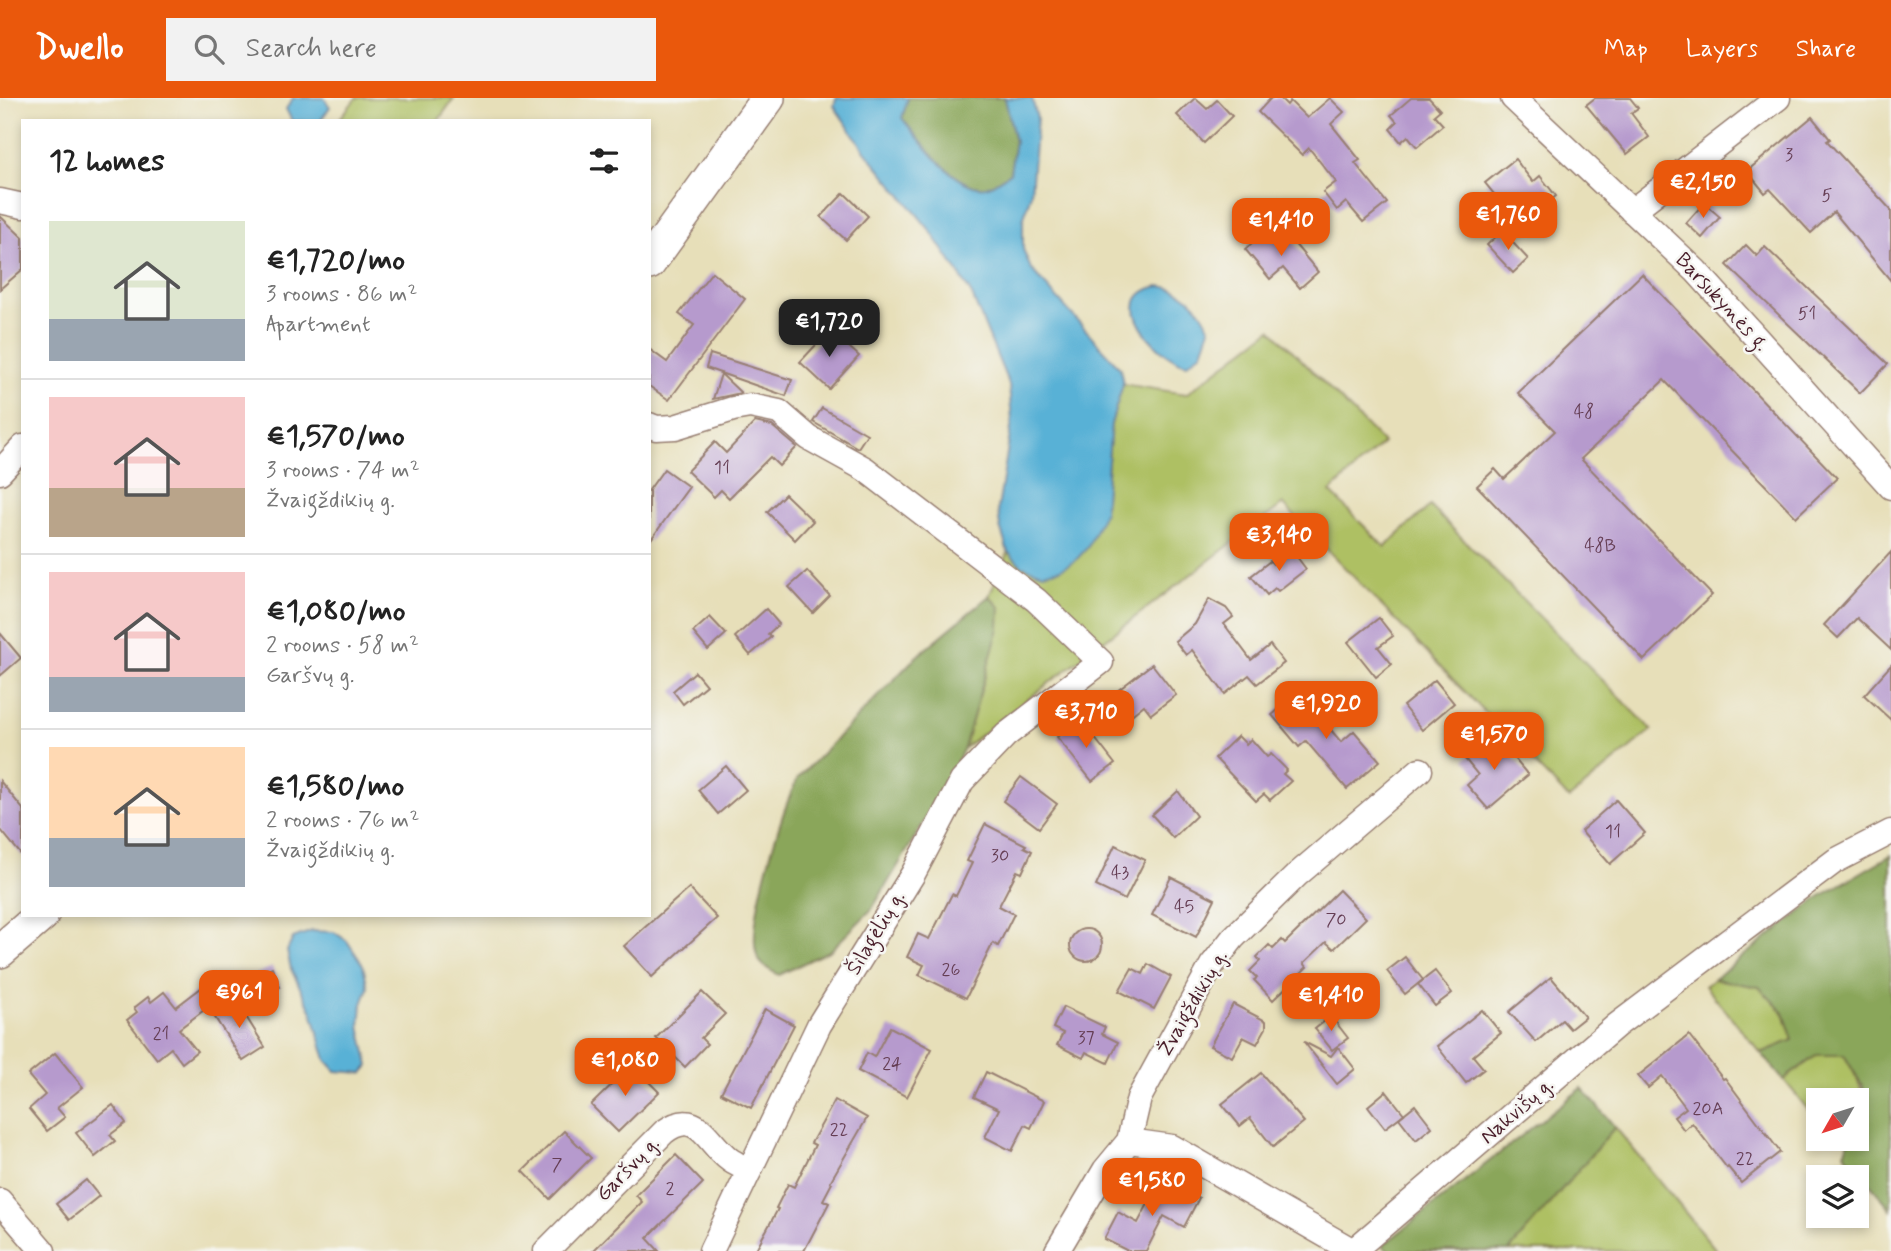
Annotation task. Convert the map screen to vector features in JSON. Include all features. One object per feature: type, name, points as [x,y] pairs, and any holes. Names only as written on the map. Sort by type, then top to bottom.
[{"type":"main road","points":[[651,260],[768,98]]},
{"type":"main road","points":[[0,951],[40,917]]},
{"type":"street","name":"Barsukynės g.","points":[[1513,98],[1696,271],[1891,487]]},
{"type":"street","points":[[1632,211],[1778,98]]},
{"type":"street","points":[[0,201],[21,206]]},
{"type":"street","name":"Šilagėlių g.","points":[[651,426],[674,427],[750,406],[779,412],[808,438],[865,469],[1036,600],[1101,662],[1006,735],[962,781],[912,874],[820,1025],[710,1251]]},
{"type":"street","points":[[0,472],[21,449]]},
{"type":"street","name":"Žvaigždikių g.","points":[[1057,1251],[1105,1170],[1129,1142],[1139,1098],[1212,965],[1233,938],[1298,874],[1420,770]]},
{"type":"street","name":"Nakvišų g.","points":[[1129,1142],[1172,1147],[1353,1251],[1617,1025],[1835,861],[1891,832]]},
{"type":"street","name":"Garšvų g.","points":[[546,1251],[675,1124],[685,1122],[698,1126],[729,1159],[749,1171]]},
{"type":"street","points":[[0,1201],[43,1251]]},
{"type":"green space","points":[[356,98],[454,98],[439,119],[340,119]]},
{"type":"green space","points":[[908,98],[1005,98],[1015,141],[1010,173],[986,187],[975,187],[951,173],[902,118]]},
{"type":"green space","points":[[1271,329],[1383,443],[1330,492],[1385,547],[1430,506],[1652,730],[1569,799],[1283,504],[964,748],[999,628],[999,607],[989,596],[1008,552],[1022,566],[1104,512],[1111,424],[1123,384],[1186,394]]},
{"type":"green space","points":[[989,596],[1000,607],[999,628],[964,748],[948,782],[872,909],[831,950],[779,975],[769,970],[758,958],[755,943],[756,922],[775,840],[798,778],[916,657]]},
{"type":"green space","points":[[1891,855],[1891,1209],[1869,1182],[1869,1165],[1855,1165],[1844,1152],[1869,1152],[1869,1088],[1863,1088],[1844,1055],[1817,1055],[1783,1080],[1761,1053],[1793,1040],[1784,1013],[1759,987],[1714,979],[1821,896]]},
{"type":"green space","points":[[1714,979],[1759,987],[1784,1013],[1793,1040],[1761,1053],[1705,986]]},
{"type":"green space","points":[[1817,1055],[1844,1055],[1861,1088],[1806,1088],[1806,1107],[1784,1080]]},
{"type":"green space","points":[[1582,1088],[1615,1127],[1509,1251],[1390,1251],[1382,1246]]},
{"type":"green space","points":[[1615,1127],[1717,1251],[1509,1251]]},
{"type":"water","points":[[293,98],[324,98],[330,107],[321,119],[291,119],[286,109]]},
{"type":"water","points":[[836,98],[908,98],[902,118],[928,150],[963,181],[975,187],[986,187],[1010,173],[1015,141],[1005,98],[1032,98],[1037,118],[1031,193],[1023,221],[1023,249],[1031,269],[1120,368],[1123,384],[1111,424],[1104,512],[1088,547],[1076,560],[1061,569],[1043,573],[1022,566],[1008,552],[1000,527],[998,509],[1012,422],[1009,385],[972,295],[930,230],[865,151],[834,106]]},
{"type":"water","points":[[1159,286],[1184,294],[1202,313],[1210,329],[1202,352],[1187,364],[1162,351],[1150,340],[1136,314],[1136,302],[1143,292]]},
{"type":"water","points":[[312,931],[334,932],[347,941],[363,965],[368,988],[362,1004],[360,1026],[369,1066],[363,1073],[336,1071],[326,1060],[312,1012],[291,969],[287,951],[293,938]]},
{"type":"building","points":[[1195,98],[1207,109],[1217,100],[1232,116],[1204,143],[1177,115]]},
{"type":"building","points":[[1271,98],[1280,98],[1287,105],[1290,101],[1307,118],[1330,98],[1344,112],[1331,124],[1360,160],[1355,163],[1387,203],[1363,222],[1346,202],[1337,210],[1323,192],[1336,182],[1309,148],[1302,155],[1258,112]]},
{"type":"building","points":[[1411,98],[1429,98],[1440,110],[1434,115],[1443,125],[1417,147],[1408,136],[1401,142],[1390,129],[1397,122],[1391,115]]},
{"type":"building","points":[[1595,98],[1630,98],[1638,108],[1631,113],[1649,137],[1627,154],[1586,105]]},
{"type":"building","points":[[1812,117],[1830,139],[1827,141],[1891,210],[1891,281],[1834,212],[1811,233],[1770,189],[1765,193],[1747,171]]},
{"type":"building","points":[[1515,159],[1533,182],[1540,176],[1556,196],[1519,225],[1485,183]]},
{"type":"building","points":[[844,193],[868,216],[846,240],[821,217]]},
{"type":"building","points":[[1704,203],[1720,217],[1702,238],[1686,223]]},
{"type":"building","points":[[0,216],[21,236],[21,271],[0,289]]},
{"type":"building","points":[[1271,227],[1284,241],[1289,237],[1318,272],[1300,288],[1283,268],[1270,279],[1245,249]]},
{"type":"building","points":[[1502,231],[1528,259],[1513,273],[1487,245]]},
{"type":"building","points":[[1746,245],[1757,256],[1765,247],[1888,364],[1860,393],[1727,265]]},
{"type":"building","points":[[712,272],[745,299],[669,400],[651,387],[651,350],[667,362],[694,325],[679,314]]},
{"type":"building","points":[[1642,274],[1837,478],[1796,517],[1664,380],[1581,459],[1712,595],[1644,660],[1477,486],[1495,469],[1504,479],[1555,431],[1518,393]]},
{"type":"building","points":[[830,330],[859,356],[829,389],[800,362]]},
{"type":"building","points":[[710,354],[792,380],[786,396],[706,368]]},
{"type":"building","points":[[721,374],[741,393],[713,399]]},
{"type":"building","points":[[822,408],[867,434],[858,448],[813,422]]},
{"type":"building","points":[[755,422],[772,426],[797,447],[779,466],[770,457],[729,498],[721,490],[714,497],[687,471],[715,442],[726,453]]},
{"type":"building","points":[[664,469],[689,487],[651,539],[651,487]]},
{"type":"building","points":[[785,494],[813,521],[795,540],[767,512]]},
{"type":"building","points":[[1291,549],[1306,569],[1278,591],[1275,588],[1267,595],[1251,576],[1270,561],[1273,564]]},
{"type":"building","points":[[1891,552],[1891,650],[1857,618],[1838,638],[1824,625]]},
{"type":"building","points":[[807,571],[830,596],[813,613],[789,587]]},
{"type":"building","points":[[1209,599],[1226,608],[1233,617],[1224,624],[1251,660],[1270,645],[1284,663],[1257,684],[1249,675],[1225,694],[1192,650],[1186,655],[1175,641],[1195,624]]},
{"type":"building","points":[[766,609],[779,624],[768,634],[771,637],[750,655],[735,637]]},
{"type":"building","points":[[710,617],[726,634],[708,650],[693,632]]},
{"type":"building","points":[[1379,618],[1393,636],[1378,647],[1392,664],[1376,677],[1348,642]]},
{"type":"building","points":[[0,633],[21,658],[0,676]]},
{"type":"building","points":[[1152,664],[1176,695],[1151,714],[1144,705],[1129,717],[1112,695]]},
{"type":"building","points":[[1891,665],[1891,720],[1864,695]]},
{"type":"building","points":[[695,672],[706,685],[683,704],[673,691]]},
{"type":"building","points":[[1435,680],[1454,703],[1422,730],[1403,706]]},
{"type":"building","points":[[1299,692],[1341,742],[1354,731],[1380,761],[1347,789],[1306,741],[1299,747],[1272,715]]},
{"type":"building","points":[[1080,719],[1115,764],[1092,781],[1057,737]]},
{"type":"building","points":[[1238,736],[1246,744],[1251,739],[1267,757],[1271,754],[1287,770],[1283,774],[1291,781],[1270,800],[1264,794],[1256,801],[1215,758]]},
{"type":"building","points":[[1490,736],[1505,753],[1508,751],[1528,775],[1488,809],[1467,785],[1478,775],[1465,759]]},
{"type":"building","points":[[726,766],[746,790],[718,814],[698,790]]},
{"type":"building","points":[[1021,777],[1057,804],[1039,828],[1003,801]]},
{"type":"building","points":[[0,781],[21,807],[21,855],[0,829]]},
{"type":"building","points":[[1178,791],[1196,816],[1173,838],[1152,815]]},
{"type":"building","points":[[1616,800],[1645,833],[1610,864],[1581,831]]},
{"type":"building","points":[[985,824],[1026,845],[1024,847],[1032,851],[1022,873],[1017,871],[999,906],[1014,914],[998,946],[993,943],[966,998],[919,975],[924,965],[907,957],[918,934],[929,939],[952,894],[956,896],[972,863],[967,861]]},
{"type":"building","points":[[1115,845],[1145,860],[1125,900],[1096,886]]},
{"type":"building","points":[[1171,877],[1215,899],[1196,937],[1152,915]]},
{"type":"building","points":[[689,888],[717,918],[652,977],[624,946]]},
{"type":"building","points":[[1339,890],[1366,918],[1334,949],[1326,942],[1304,963],[1307,967],[1273,1000],[1254,980],[1257,978],[1250,971],[1260,961],[1257,957],[1269,945],[1273,949],[1282,940],[1285,943]]},
{"type":"building","points":[[1086,929],[1098,933],[1102,945],[1098,957],[1086,961],[1074,957],[1070,945],[1074,933]]},
{"type":"building","points":[[1405,957],[1423,980],[1405,994],[1387,971]]},
{"type":"building","points":[[1148,964],[1171,977],[1154,1009],[1119,991],[1132,968],[1143,974]]},
{"type":"building","points":[[272,967],[280,987],[264,994],[256,974]]},
{"type":"building","points":[[1435,971],[1452,993],[1435,1006],[1418,984]]},
{"type":"building","points":[[1551,977],[1585,1017],[1570,1029],[1562,1020],[1536,1042],[1509,1012]]},
{"type":"building","points":[[205,985],[216,1001],[179,1029],[197,1051],[182,1063],[171,1048],[157,1059],[127,1020],[137,1012],[134,1008],[148,997],[151,1002],[164,992],[176,1007]]},
{"type":"building","points":[[702,992],[725,1014],[701,1038],[707,1044],[685,1067],[656,1038]]},
{"type":"building","points":[[235,999],[265,1047],[243,1061],[212,1013]]},
{"type":"building","points":[[1233,1004],[1266,1021],[1266,1028],[1257,1044],[1243,1037],[1232,1057],[1210,1046]]},
{"type":"building","points":[[1063,1007],[1105,1027],[1102,1034],[1118,1042],[1108,1063],[1086,1052],[1083,1058],[1057,1045],[1063,1033],[1053,1028]]},
{"type":"building","points":[[765,1009],[794,1025],[751,1108],[721,1093]]},
{"type":"building","points":[[1482,1010],[1501,1033],[1473,1056],[1484,1069],[1466,1083],[1437,1046]]},
{"type":"building","points":[[1331,1016],[1348,1038],[1332,1050],[1315,1029]]},
{"type":"building","points":[[890,1027],[932,1049],[907,1097],[858,1071],[867,1053],[874,1057]]},
{"type":"building","points":[[1689,1035],[1780,1152],[1741,1183],[1692,1123],[1684,1130],[1674,1117],[1686,1108],[1662,1076],[1648,1088],[1638,1076]]},
{"type":"building","points":[[1304,1042],[1331,1056],[1338,1047],[1355,1069],[1337,1084]]},
{"type":"building","points":[[55,1053],[83,1087],[57,1108],[65,1117],[47,1131],[29,1109],[45,1095],[28,1075]]},
{"type":"building","points":[[632,1065],[659,1092],[618,1132],[591,1105]]},
{"type":"building","points":[[986,1072],[1044,1101],[1031,1128],[1025,1125],[1012,1151],[985,1137],[999,1109],[974,1097]]},
{"type":"building","points":[[1261,1073],[1304,1122],[1273,1147],[1250,1118],[1240,1126],[1222,1104]]},
{"type":"building","points":[[1386,1091],[1404,1114],[1385,1128],[1368,1106]]},
{"type":"building","points":[[835,1100],[867,1118],[830,1182],[832,1183],[823,1200],[829,1203],[804,1251],[755,1251],[788,1184],[794,1187],[815,1145],[811,1143]]},
{"type":"building","points":[[113,1105],[126,1123],[110,1135],[115,1141],[95,1157],[76,1133]]},
{"type":"building","points":[[1415,1105],[1432,1127],[1416,1140],[1399,1118]]},
{"type":"building","points":[[564,1131],[591,1158],[550,1199],[523,1171]]},
{"type":"building","points":[[676,1155],[703,1183],[647,1238],[659,1251],[593,1251],[642,1202],[636,1195]]},
{"type":"building","points":[[1161,1179],[1199,1198],[1184,1227],[1164,1216],[1146,1251],[1128,1251],[1104,1239],[1118,1212],[1138,1223]]},
{"type":"building","points":[[86,1180],[99,1196],[69,1220],[56,1204]]}]
